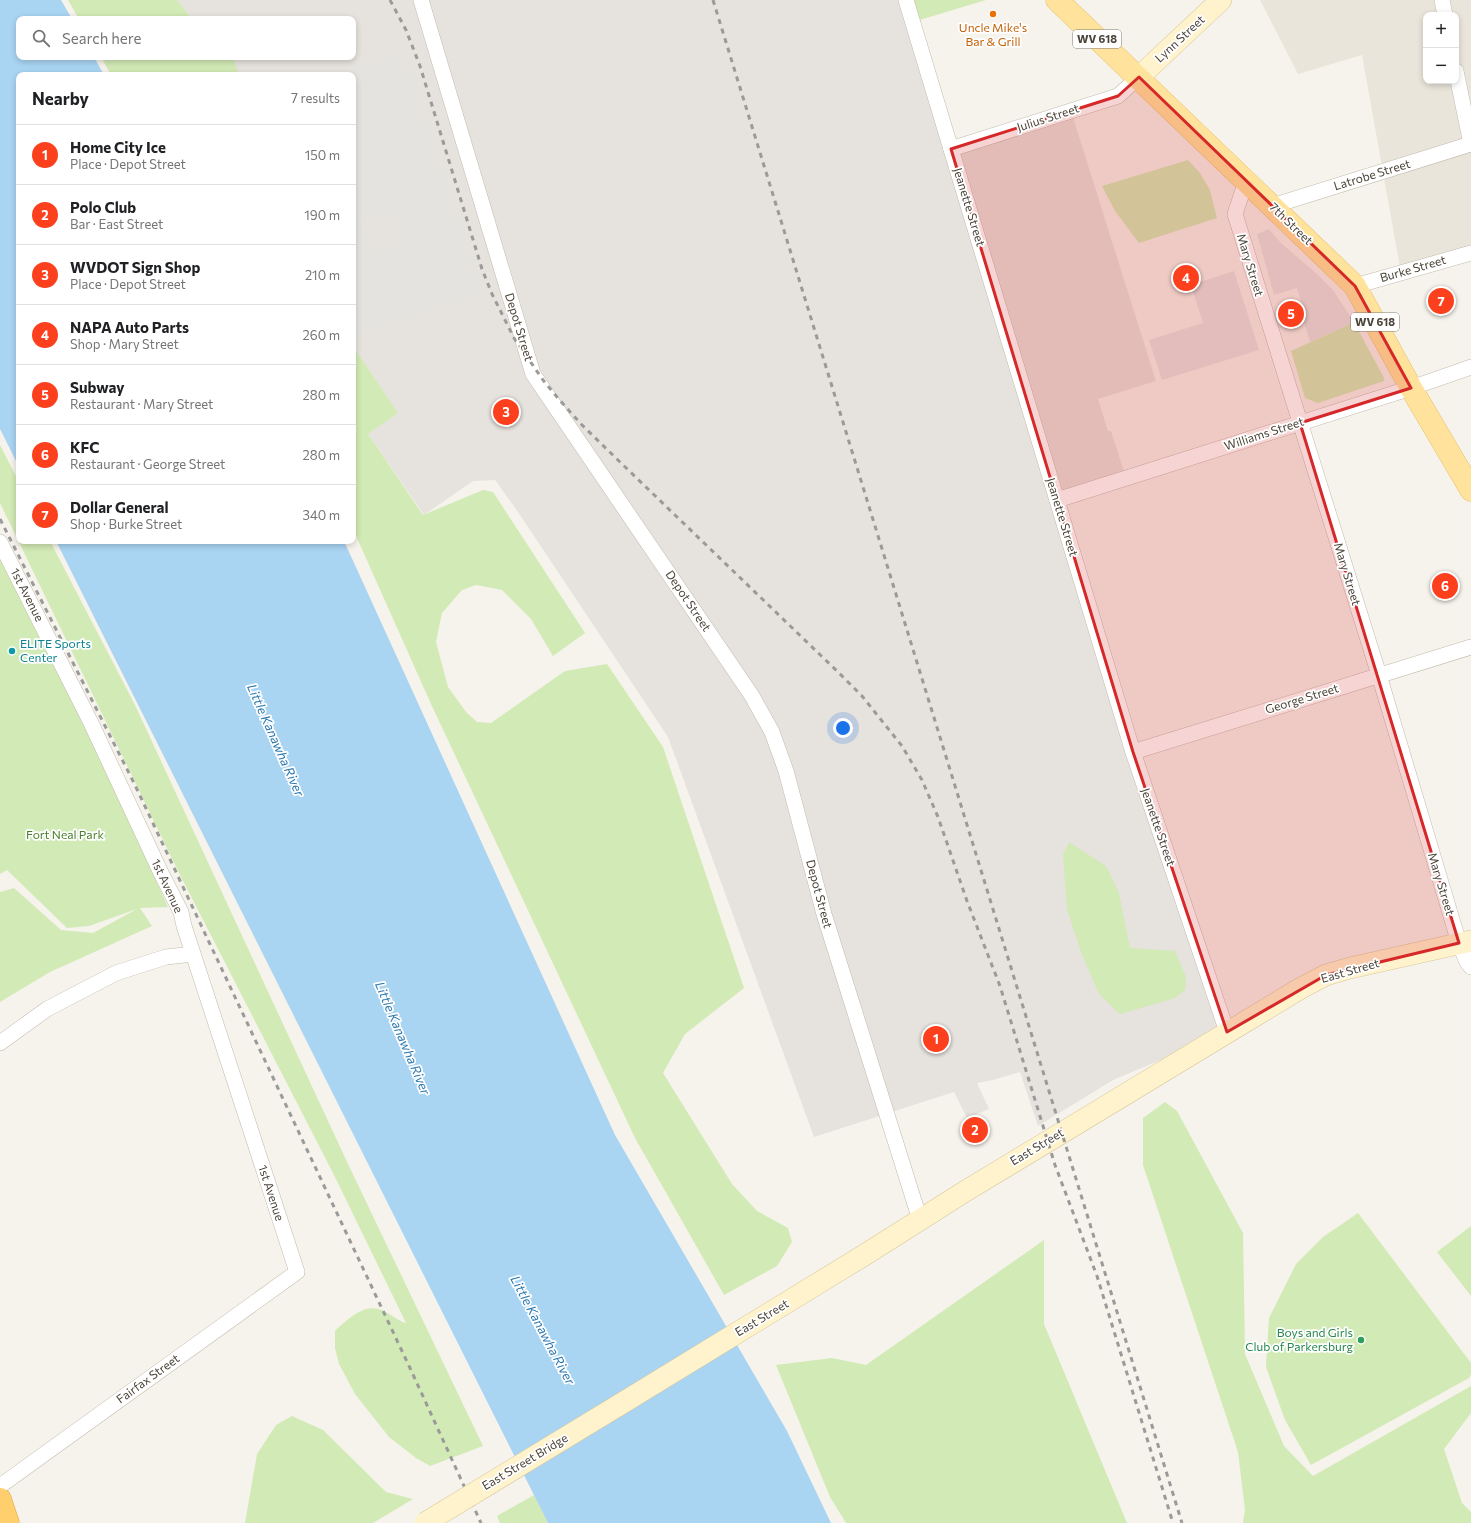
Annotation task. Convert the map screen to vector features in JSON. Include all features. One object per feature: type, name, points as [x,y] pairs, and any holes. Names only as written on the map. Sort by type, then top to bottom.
[{"type":"highway","points":[[0,1499],[8,1523]]},
{"type":"main road","name":"7th Street","points":[[1057,0],[1139,77],[1355,286],[1411,388],[1471,490]]},
{"type":"main road","name":"Lynn Street","points":[[1139,77],[1221,0]]},
{"type":"main road","name":"East Street","points":[[624,1402],[866,1254],[964,1192],[1301,988],[1326,976],[1350,968],[1465,942]]},
{"type":"main road","name":"East Street Bridge","points":[[425,1523],[624,1402]]},
{"type":"street","name":"Depot Street","points":[[421,0],[533,374],[752,696],[772,732],[786,771],[826,921],[920,1220]]},
{"type":"street","name":"Jeanette Street","points":[[906,0],[1133,752],[1227,1032]]},
{"type":"street","points":[[1442,0],[1444,12]]},
{"type":"street","name":"Julius Street","points":[[951,149],[1118,96],[1139,77]]},
{"type":"street","points":[[1459,84],[1471,144]]},
{"type":"street","name":"Latrobe Street","points":[[1272,206],[1471,144]]},
{"type":"street","name":"Mary Street","points":[[1246,181],[1234,214],[1379,675],[1465,942],[1467,962],[1471,967]]},
{"type":"street","name":"Burke Street","points":[[1355,286],[1471,253]]},
{"type":"street","name":"Williams Street","points":[[1057,500],[1411,388],[1471,367]]},
{"type":"street","name":"1st Avenue","points":[[0,542],[86,712],[180,912],[297,1272]]},
{"type":"street","name":"George Street","points":[[1133,752],[1471,647]]},
{"type":"street","points":[[0,1043],[47,1009],[116,972],[166,957],[193,954]]},
{"type":"street","name":"Fairfax Street","points":[[0,1486],[297,1272]]},
{"type":"highlighted area","points":[[1139,77],[1355,286],[1411,388],[1300,423],[1459,943],[1326,975],[1227,1032],[1133,752],[951,149],[1118,96]]},
{"type":"shaded area","points":[[177,0],[906,0],[951,149],[1071,111],[1156,381],[1098,399],[1108,431],[1111,431],[1126,478],[1057,499],[1227,1032],[1113,1080],[1038,1126],[1020,1072],[977,1083],[989,1109],[967,1118],[954,1092],[814,1137],[668,737],[518,512],[495,480],[473,481],[424,515],[368,434],[398,413],[356,350],[356,72],[237,72],[233,60],[356,60],[356,16],[190,16]]},
{"type":"shaded area","points":[[1260,0],[1471,0],[1471,253],[1401,273],[1362,55],[1298,74]]},
{"type":"shaded area","points":[[405,51],[484,293],[356,335],[356,72],[332,72]],"holes":[[[388,212],[398,245],[373,252],[362,219]]]},
{"type":"shaded area","points":[[1269,229],[1280,242],[1333,290],[1354,322],[1310,342],[1301,312],[1304,311],[1297,288],[1274,295],[1257,234]]},
{"type":"shaded area","points":[[1234,271],[1259,350],[1162,380],[1149,340],[1203,323],[1191,285]]},
{"type":"green space","points":[[68,0],[177,0],[190,16],[77,16]]},
{"type":"green space","points":[[906,0],[986,0],[913,22]]},
{"type":"green space","points":[[103,60],[234,60],[238,72],[109,72]]},
{"type":"green space","points":[[1188,160],[1200,173],[1210,190],[1217,218],[1139,243],[1115,211],[1102,186]]},
{"type":"green space","points":[[1354,322],[1384,378],[1384,381],[1318,403],[1305,398],[1291,351]]},
{"type":"green space","points":[[356,350],[398,413],[368,434],[423,515],[483,490],[493,492],[585,633],[553,656],[531,619],[502,590],[476,585],[462,590],[442,613],[436,642],[448,687],[466,712],[477,722],[491,723],[565,671],[607,664],[663,747],[744,988],[685,1034],[663,1073],[732,1184],[757,1211],[788,1228],[792,1242],[777,1266],[724,1295],[635,1138],[431,704],[356,536]]},
{"type":"green space","points":[[0,445],[16,476],[16,536],[0,503]]},
{"type":"green space","points":[[20,544],[52,544],[135,705],[348,1164],[483,1446],[430,1466],[416,1458],[389,1437],[355,1394],[339,1364],[335,1348],[335,1331],[355,1315],[366,1309],[372,1308],[385,1312],[406,1323],[334,1175],[180,875]]},
{"type":"green space","name":"Fort Neal Park","points":[[0,557],[86,725],[168,907],[140,908],[152,926],[50,972],[0,1002],[0,892],[14,888],[61,930],[93,933],[137,909],[89,926],[67,928],[7,870],[0,874]]},
{"type":"green space","points":[[1069,842],[1106,866],[1119,893],[1130,948],[1175,951],[1186,977],[1185,990],[1175,998],[1120,1014],[1099,994],[1081,952],[1067,909],[1063,855]]},
{"type":"green space","points":[[1165,1102],[1177,1111],[1243,1233],[1245,1354],[1284,1446],[1313,1476],[1471,1386],[1471,1413],[1444,1449],[1462,1503],[1471,1512],[1471,1523],[1243,1523],[1245,1510],[1238,1452],[1143,1165],[1143,1118]]},
{"type":"green space","name":"Boys and Girls Club of Parkersburg","points":[[1358,1213],[1471,1363],[1471,1374],[1469,1378],[1311,1465],[1285,1420],[1266,1367],[1269,1318],[1296,1264],[1323,1237]]},
{"type":"green space","points":[[1471,1226],[1471,1296],[1437,1252]]},
{"type":"green space","points":[[1044,1240],[1044,1324],[1127,1523],[846,1523],[830,1497],[776,1365],[832,1358],[866,1365]]},
{"type":"green space","points":[[292,1416],[323,1430],[386,1492],[413,1499],[373,1523],[245,1523],[257,1454],[276,1425]]},
{"type":"green space","points":[[534,1495],[548,1523],[500,1523],[497,1516]]},
{"type":"water","points":[[0,0],[61,0],[70,16],[16,16],[16,60],[96,60],[102,72],[16,72],[16,461],[0,429]]},
{"type":"water","name":"Little Kanawha River","points":[[58,544],[345,544],[615,1135],[787,1431],[831,1523],[548,1523]]},
{"type":"railway","points":[[390,0],[406,30],[420,66],[482,269],[492,294],[514,338],[543,380],[581,424],[862,696],[902,746],[922,780],[938,817],[967,901],[1000,986],[1055,1165],[1097,1276],[1173,1523]]},
{"type":"railway","points":[[713,0],[1182,1523]]},
{"type":"railway","points":[[0,519],[134,783],[410,1368],[481,1523]]},
{"type":"place","name":"Uncle Mike's Bar & Grill","points":[[993,14]]},
{"type":"place","name":"NAPA Auto Parts","points":[[1186,278]]},
{"type":"place","name":"Dollar General","points":[[1441,301]]},
{"type":"place","name":"Subway","points":[[1291,314]]},
{"type":"place","name":"WVDOT Sign Shop","points":[[506,412]]},
{"type":"place","name":"KFC","points":[[1445,586]]},
{"type":"place","name":"ELITE Sports Center","points":[[12,651]]},
{"type":"place","name":"Home City Ice","points":[[936,1039]]},
{"type":"place","name":"Polo Club","points":[[975,1130]]},
{"type":"place","name":"Boys and Girls Club of Parkersburg","points":[[1361,1340]]}]
